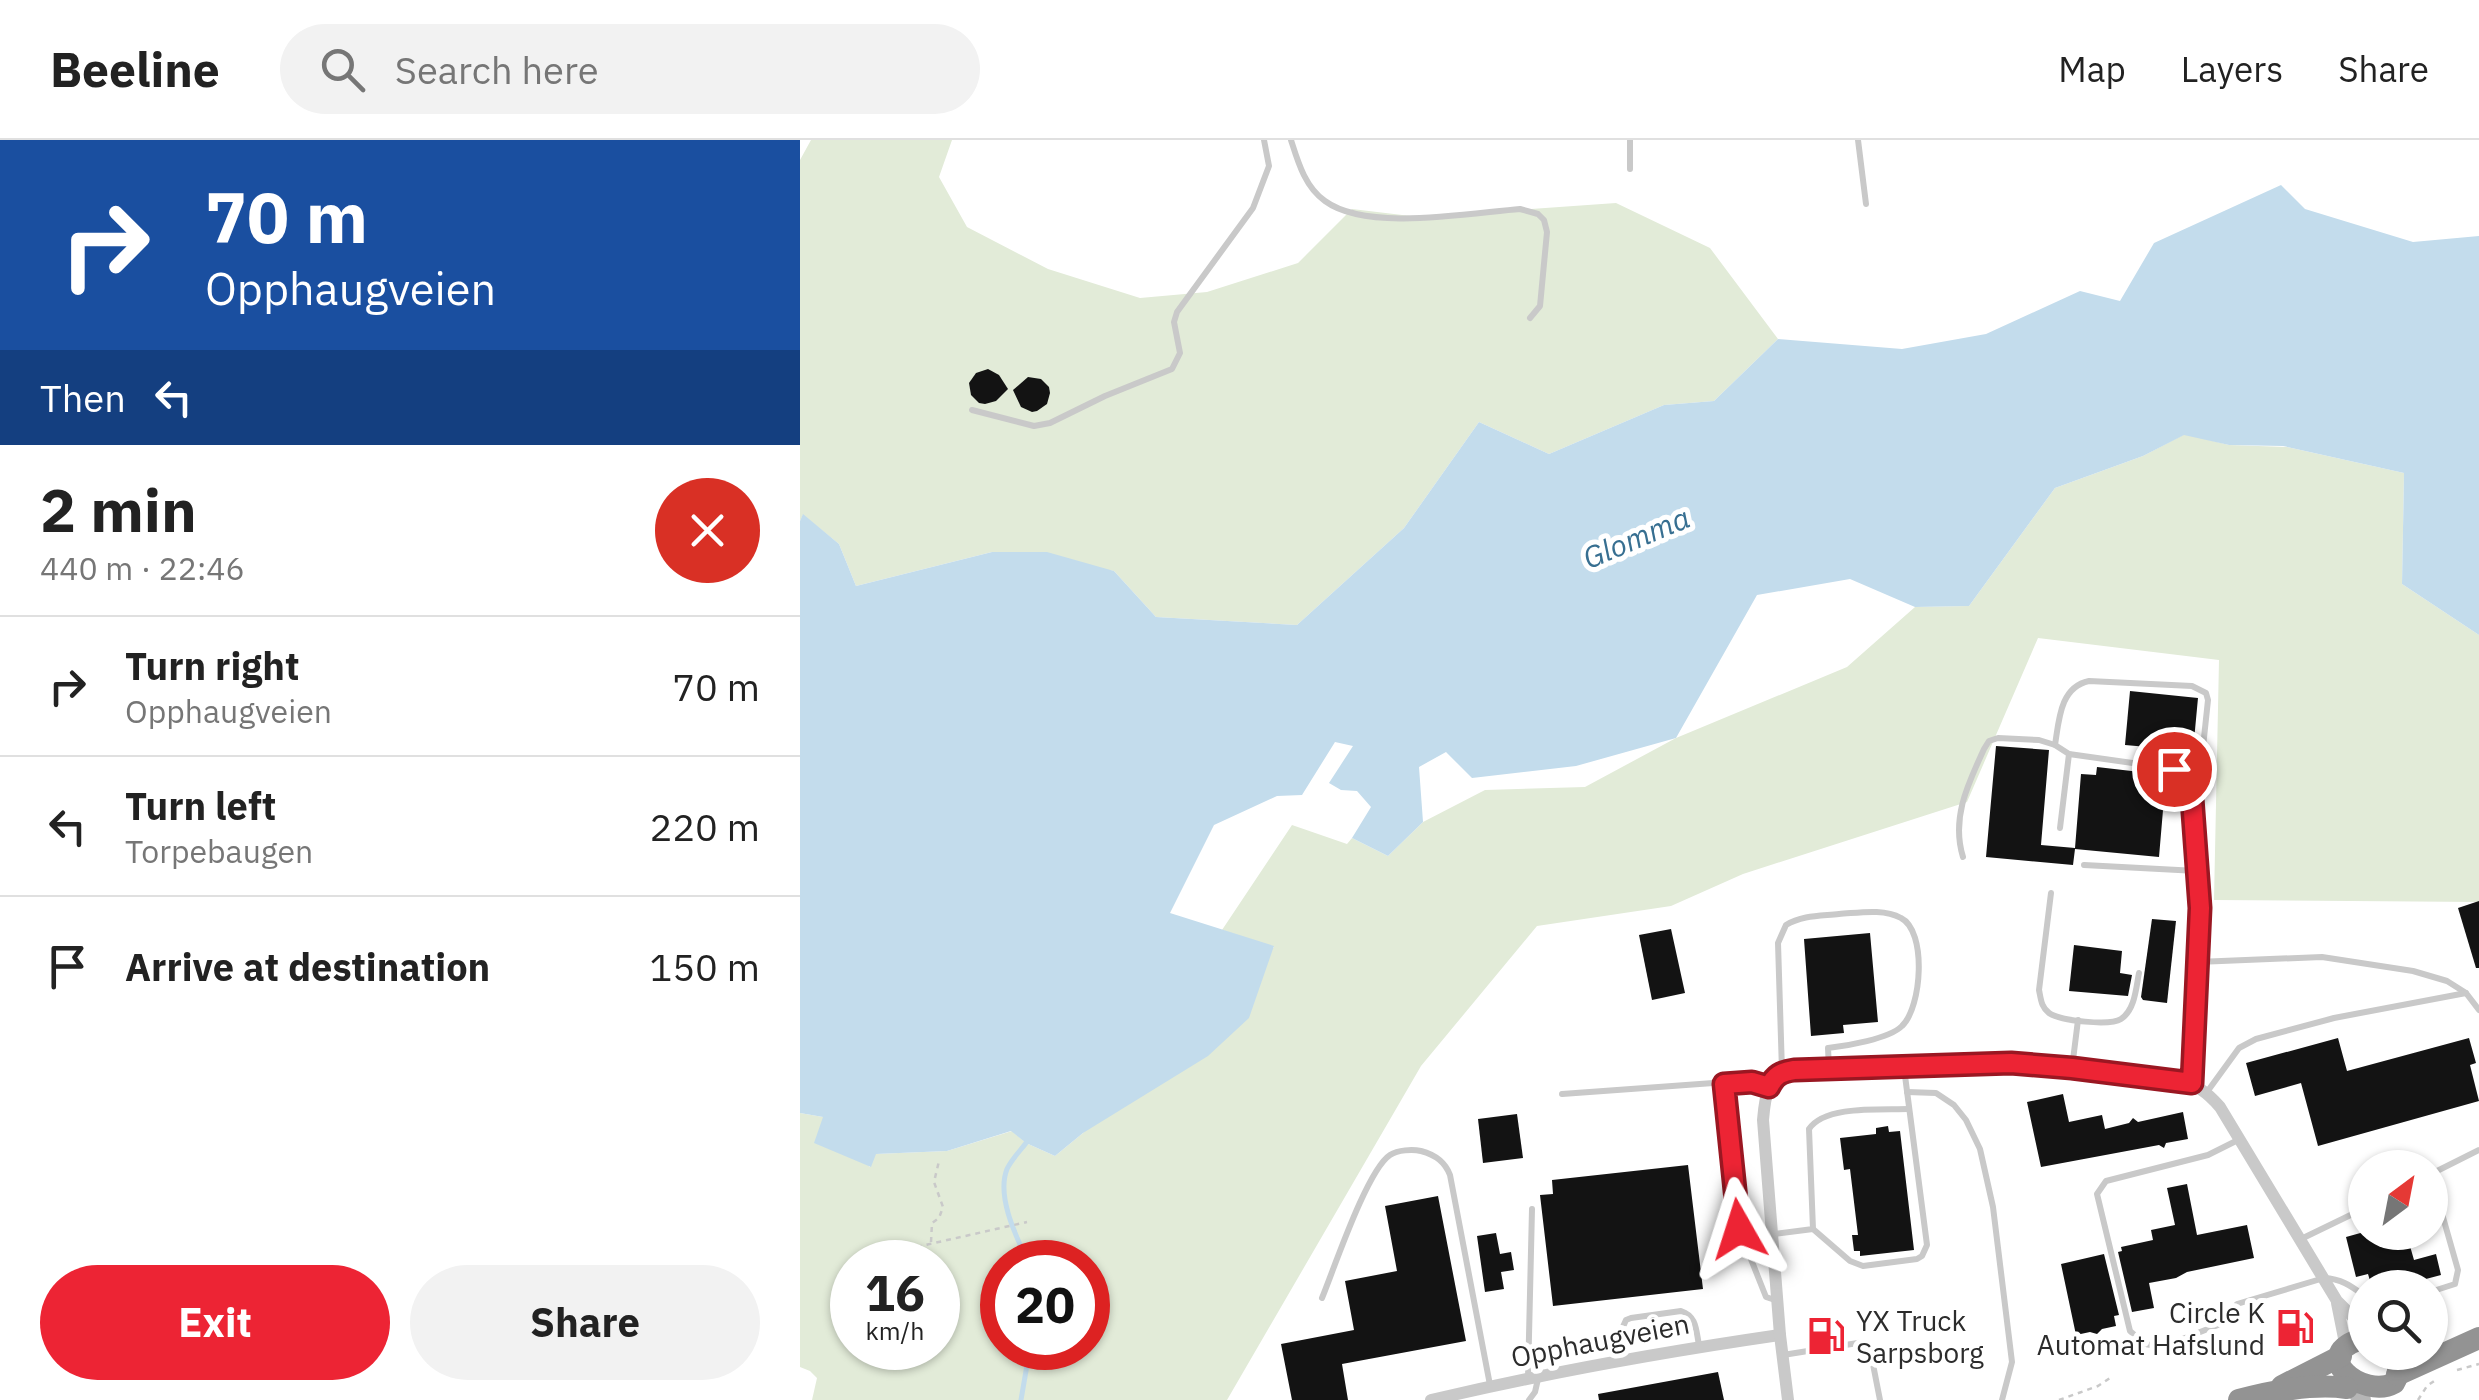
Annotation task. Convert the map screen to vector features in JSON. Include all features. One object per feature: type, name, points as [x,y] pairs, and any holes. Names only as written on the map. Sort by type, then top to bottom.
[{"type":"highway","points":[[2448,1340],[2479,1336]]},
{"type":"highway","points":[[2239,1400],[2274,1390],[2334,1386],[2376,1396],[2393,1379],[2479,1336]]},
{"type":"highway","points":[[2274,1390],[2348,1349]]},
{"type":"highway","points":[[2348,1354],[2340,1374],[2356,1394]]},
{"type":"street","points":[[1788,1400],[1762,1120],[1769,1087],[1782,1072],[2011,1063],[2192,1083],[2220,1108],[2337,1301],[2348,1337]]},
{"type":"street","points":[[2337,1301],[2348,1312]]},
{"type":"street","name":"Opphaugveien","points":[[1431,1400],[1626,1360],[1780,1335]]},
{"type":"lane","points":[[972,410],[1034,426],[1172,369],[1180,353],[1176,312],[1253,208],[1268,166],[1264,140]]},
{"type":"lane","points":[[1291,140],[1309,184],[1339,209],[1393,218],[1520,209],[1538,214],[1546,225],[1546,252],[1540,306],[1530,318]]},
{"type":"lane","points":[[1630,140],[1630,169]]},
{"type":"lane","points":[[1858,140],[1866,204]]},
{"type":"lane","points":[[2055,745],[2061,710],[2070,690],[2079,683],[2192,686],[2206,693],[2203,747],[2191,785],[2200,908],[2192,1083]]},
{"type":"lane","points":[[1964,857],[1958,842],[1958,820],[1975,768],[1990,741],[1998,738],[2039,740],[2068,754],[2174,769],[2185,774],[2191,785]]},
{"type":"lane","points":[[2060,828],[2068,754]]},
{"type":"lane","points":[[2084,864],[2197,871]]},
{"type":"lane","points":[[2051,893],[2039,990],[2042,1005],[2050,1013],[2078,1020],[2119,1021],[2132,1006],[2139,974]]},
{"type":"lane","points":[[1782,1072],[1778,943],[1786,924],[1806,917],[1873,912],[1902,918],[1916,934],[1919,979],[1908,1018],[1892,1032],[1858,1044],[1828,1048],[1829,1069]]},
{"type":"lane","points":[[2197,962],[2322,957],[2413,972],[2447,981],[2466,994],[2479,1010]]},
{"type":"lane","points":[[2206,1092],[2239,1048],[2256,1039],[2334,1018],[2466,994]]},
{"type":"lane","points":[[2072,1068],[2078,1020]]},
{"type":"lane","points":[[1904,1067],[1926,1245],[1917,1259],[1863,1266],[1850,1262],[1812,1229],[1809,1129],[1815,1120],[1836,1113],[1908,1109]]},
{"type":"lane","points":[[1562,1094],[1752,1082],[1769,1087]]},
{"type":"lane","points":[[1724,1084],[1739,1229],[1766,1298],[1778,1302]]},
{"type":"lane","points":[[1906,1092],[1936,1093],[1954,1105],[1980,1149],[1992,1207],[2012,1362],[2002,1400]]},
{"type":"lane","points":[[2239,1139],[2208,1154],[2106,1181],[2097,1194],[2130,1330],[2145,1344],[2162,1347],[2223,1323],[2237,1304],[2324,1278],[2348,1284]]},
{"type":"lane","points":[[1322,1298],[1378,1168],[1390,1155],[1408,1150],[1437,1157],[1446,1164],[1450,1176],[1490,1386]]},
{"type":"lane","points":[[2448,1166],[2479,1150]]},
{"type":"lane","points":[[1529,1400],[1536,1392],[1532,1209]]},
{"type":"lane","points":[[2300,1239],[2348,1216]]},
{"type":"lane","points":[[1772,1234],[1812,1229]]},
{"type":"lane","points":[[2448,1236],[2458,1270],[2454,1284],[2448,1286]]},
{"type":"lane","points":[[1626,1360],[1622,1329],[1630,1318],[1687,1313],[1694,1321],[1700,1347]]},
{"type":"lane","points":[[1783,1356],[1864,1342],[1870,1349],[1880,1400]]},
{"type":"path","points":[[930,1240],[932,1224],[943,1207],[934,1182],[939,1161]]},
{"type":"path","points":[[940,1240],[1027,1222]]},
{"type":"path","points":[[2454,1371],[2479,1364]]},
{"type":"path","points":[[2418,1400],[2440,1376]]},
{"type":"path","points":[[2059,1400],[2110,1378]]},
{"type":"green space","points":[[811,140],[952,140],[939,177],[967,227],[1048,269],[1140,298],[1207,292],[1298,263],[1352,209],[1419,217],[1616,203],[1710,248],[1778,339],[1714,401],[1664,405],[1549,454],[1479,422],[1404,528],[1297,625],[1156,617],[1114,571],[992,552],[856,586],[839,544],[803,515],[800,521],[800,160]]},
{"type":"green space","points":[[2185,434],[2229,445],[2287,447],[2404,473],[2402,584],[2479,635],[2479,902],[2214,900],[2219,660],[2038,638],[1967,802],[1743,874],[1671,906],[1537,926],[1421,1066],[1227,1400],[812,1400],[817,1378],[800,1367],[800,1113],[823,1117],[870,1167],[875,1154],[947,1151],[1012,1131],[1026,1143],[1055,1156],[1274,947],[1222,930],[1292,825],[1347,844],[1352,838],[1388,856],[1423,822],[1485,790],[1585,787],[1676,738],[1847,667],[1915,607],[1969,606],[2055,488],[2143,456]]},
{"type":"water","name":"Glomma","points":[[2281,185],[2305,209],[2413,242],[2479,236],[2479,635],[2402,584],[2404,473],[2283,446],[2229,445],[2184,435],[2143,456],[2055,488],[1969,606],[1915,607],[1850,579],[1757,595],[1676,738],[1576,766],[1472,778],[1446,752],[1419,767],[1423,822],[1388,856],[1352,838],[1371,807],[1357,791],[1341,790],[1329,783],[1353,746],[1335,742],[1302,795],[1277,796],[1214,825],[1170,913],[1274,946],[1249,1018],[1208,1056],[1083,1133],[1055,1156],[1026,1143],[1011,1131],[947,1151],[876,1154],[871,1167],[814,1143],[823,1117],[800,1113],[803,514],[839,544],[856,586],[992,552],[1047,552],[1114,571],[1156,617],[1297,625],[1404,528],[1479,422],[1549,454],[1664,405],[1714,401],[1778,339],[1902,349],[1986,334],[2080,291],[2120,301],[2154,243]]},
{"type":"building","points":[[988,369],[999,375],[1008,389],[996,401],[979,403],[971,395],[969,383],[976,373]]},
{"type":"building","points":[[1028,377],[1041,379],[1050,393],[1047,404],[1032,412],[1021,407],[1013,390]]},
{"type":"building","points":[[2130,691],[2198,698],[2193,751],[2125,745]]},
{"type":"building","points":[[1996,746],[2049,750],[2041,845],[2075,848],[2081,774],[2096,775],[2097,767],[2166,775],[2159,857],[2075,849],[2073,865],[1986,857]]},
{"type":"building","points":[[2479,901],[2479,968],[2476,968],[2458,908]]},
{"type":"building","points":[[2152,919],[2176,921],[2167,1003],[2141,997]]},
{"type":"building","points":[[1671,929],[1685,993],[1652,1000],[1639,935]]},
{"type":"building","points":[[1870,933],[1878,1022],[1843,1025],[1844,1033],[1811,1036],[1804,939]]},
{"type":"building","points":[[2074,945],[2122,951],[2120,973],[2132,975],[2128,996],[2069,991]]},
{"type":"building","points":[[2338,1038],[2347,1071],[2469,1038],[2476,1063],[2470,1065],[2479,1101],[2318,1146],[2301,1083],[2255,1096],[2246,1063]]},
{"type":"building","points":[[2063,1094],[2069,1122],[2102,1115],[2105,1129],[2129,1123],[2133,1118],[2138,1122],[2183,1112],[2188,1139],[2166,1143],[2164,1148],[2159,1145],[2041,1167],[2027,1102]]},
{"type":"building","points":[[1517,1114],[1523,1158],[1483,1163],[1478,1119]]},
{"type":"building","points":[[1888,1126],[1889,1132],[1900,1131],[1914,1250],[1860,1256],[1860,1251],[1854,1251],[1852,1235],[1858,1235],[1850,1169],[1844,1170],[1840,1138],[1876,1134],[1876,1128]]},
{"type":"building","points":[[1688,1165],[1703,1289],[1553,1306],[1540,1195],[1553,1194],[1552,1180]]},
{"type":"building","points":[[2187,1184],[2197,1235],[2247,1225],[2254,1258],[2149,1283],[2154,1308],[2132,1312],[2118,1252],[2121,1247],[2153,1240],[2151,1230],[2175,1225],[2167,1188]]},
{"type":"building","points":[[1438,1196],[1466,1341],[1342,1364],[1348,1400],[1292,1400],[1281,1344],[1354,1330],[1345,1281],[1397,1271],[1385,1206]]},
{"type":"building","points":[[1496,1233],[1500,1254],[1511,1252],[1514,1270],[1501,1272],[1504,1289],[1485,1292],[1477,1236]]},
{"type":"building","points":[[2349,1250],[2411,1250],[2414,1260],[2436,1254],[2440,1270],[2354,1270]]},
{"type":"building","points":[[2104,1254],[2119,1315],[2114,1316],[2116,1326],[2097,1334],[2076,1335],[2061,1264]]},
{"type":"building","points":[[1718,1372],[1724,1400],[1599,1400],[1598,1394]]},
{"type":"waterway","points":[[1019,1240],[1009,1217],[1004,1180],[1007,1169],[1026,1143]]},
{"type":"waterway","points":[[1021,1400],[1026,1370]]},
{"type":"place","name":"Circle K Automat Hafslund","points":[[2295,1328]]},
{"type":"place","name":"YX Truck Sarpsborg","points":[[1826,1336]]},
{"type":"route","points":[[1739,1229],[1724,1084],[1752,1082],[1769,1087],[1782,1072],[1794,1070],[2011,1063],[2192,1083],[2200,908],[2191,785],[2185,774],[2174,769]]}]
